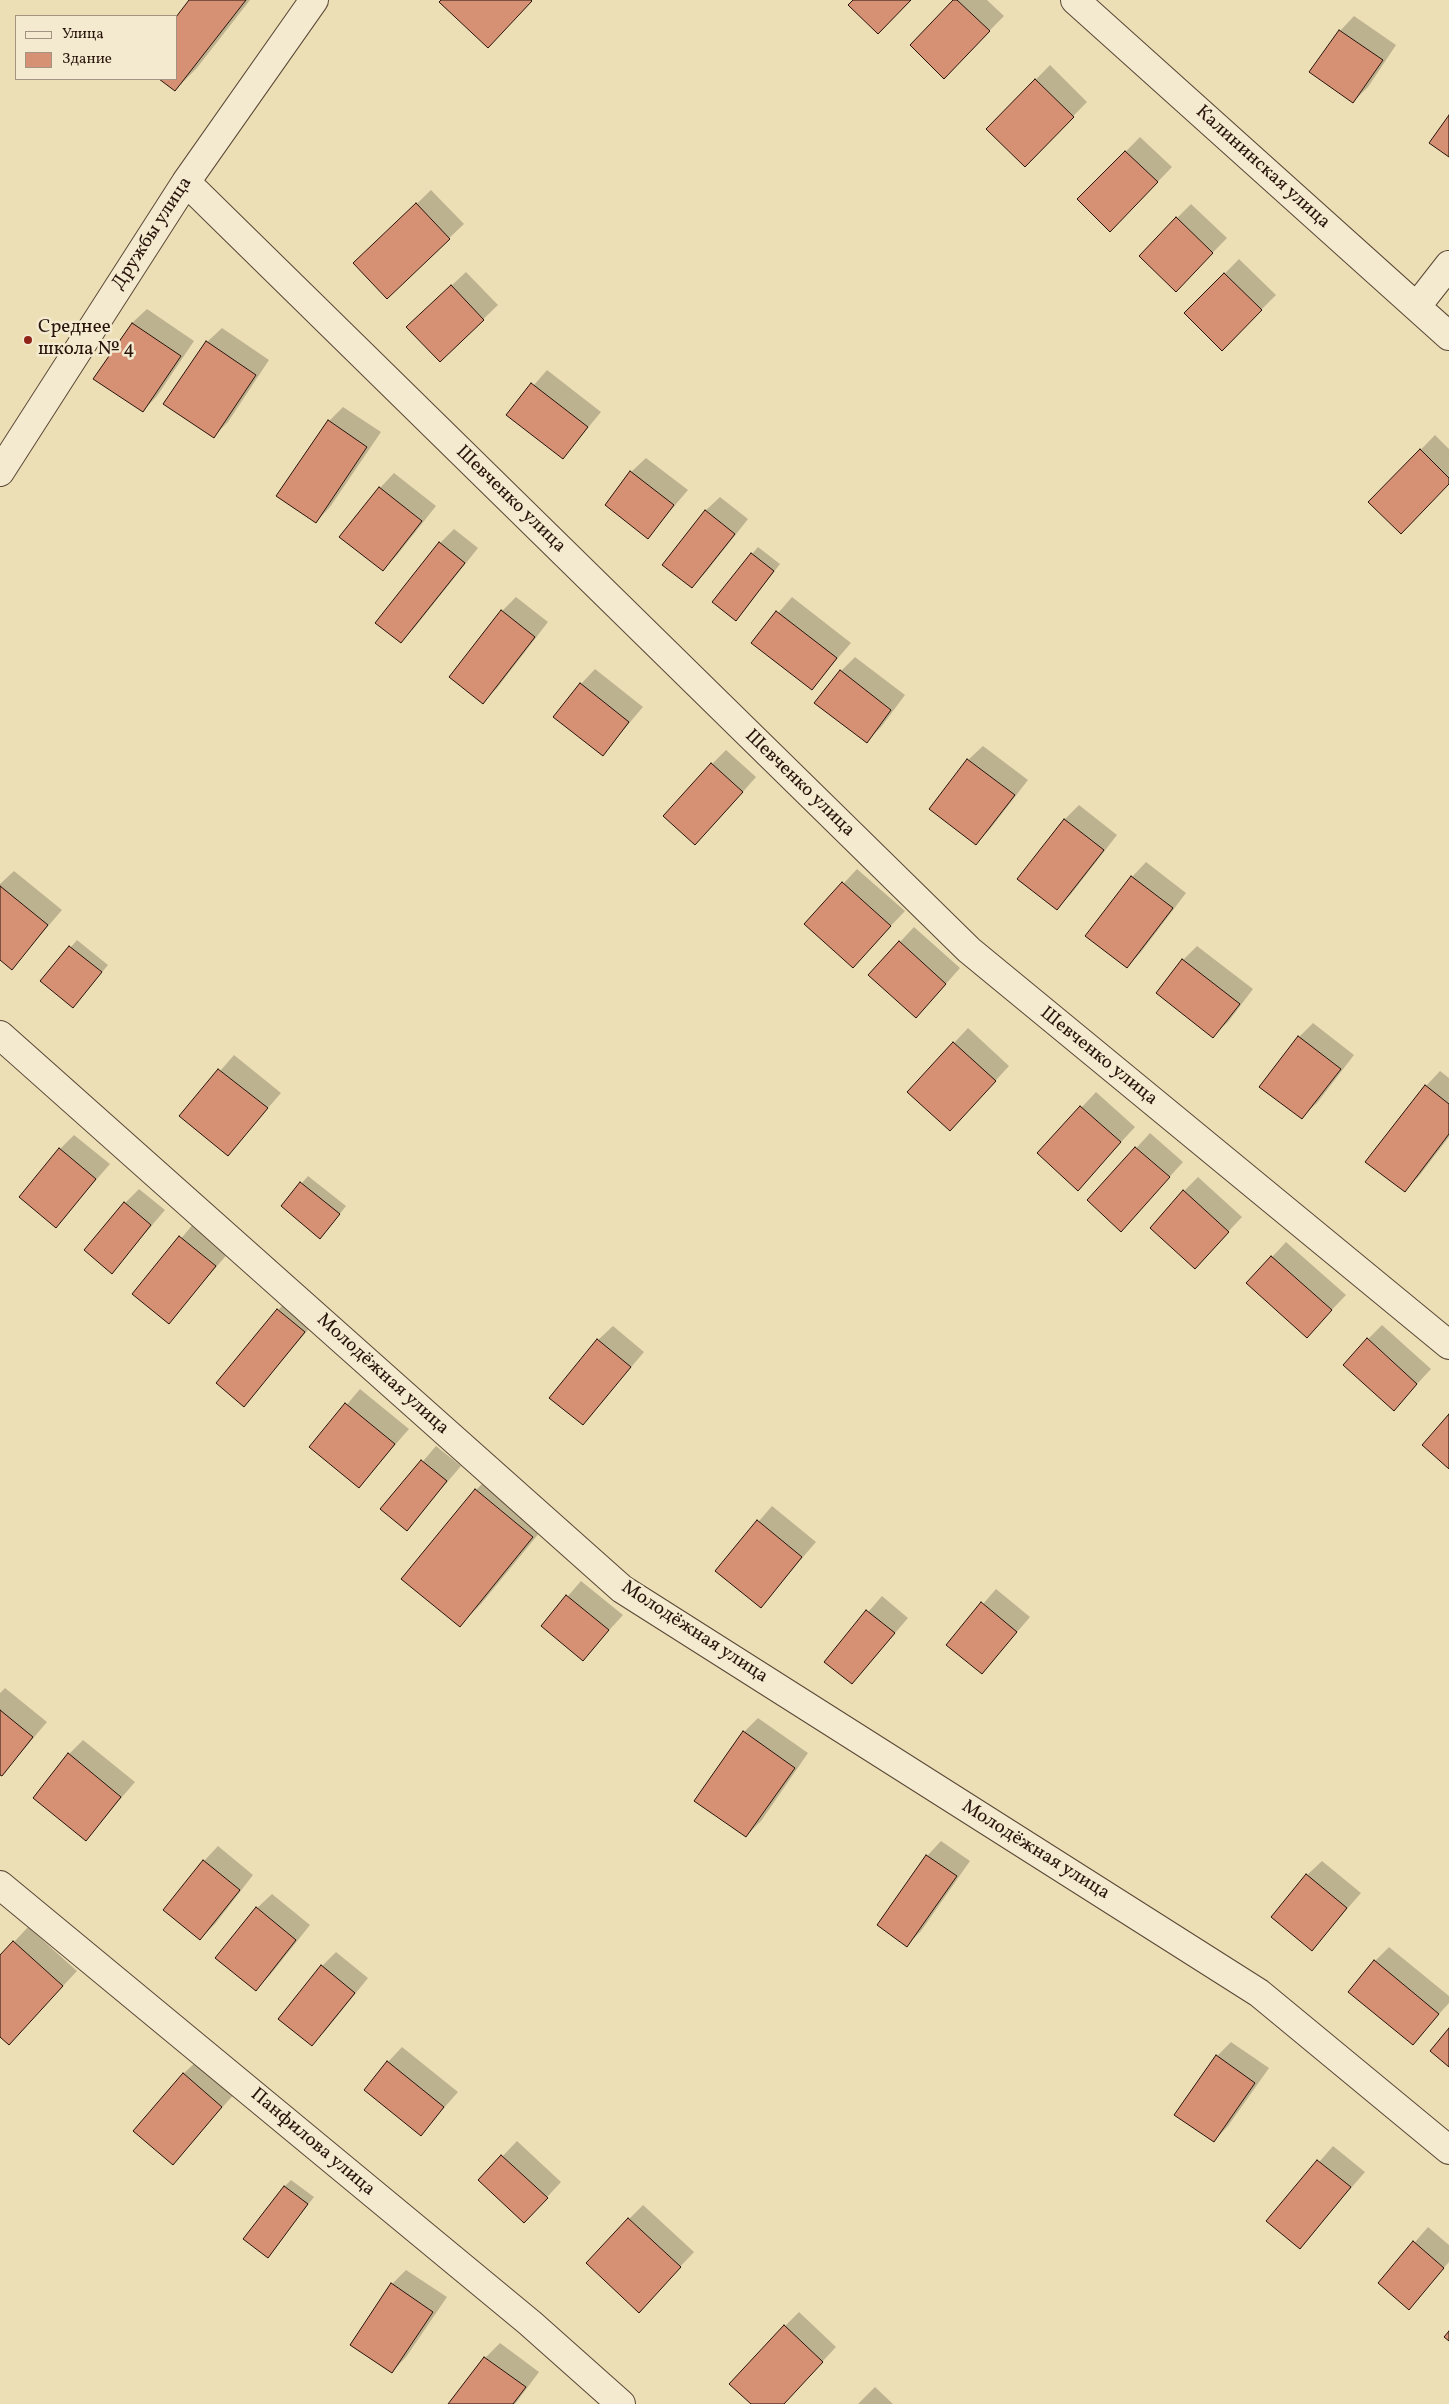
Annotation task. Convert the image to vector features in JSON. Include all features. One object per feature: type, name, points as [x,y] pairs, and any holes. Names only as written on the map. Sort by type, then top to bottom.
[{"type":"street","name":"Дружбы улица","points":[[0,472],[186,182],[314,0]]},
{"type":"street","name":"Калининская улица","points":[[1075,0],[1449,336]]},
{"type":"street","name":"Шевченко улица","points":[[186,182],[969,950],[1449,1345]]},
{"type":"street","points":[[1417,306],[1449,265]]},
{"type":"street","name":"Молодёжная улица","points":[[0,1035],[622,1589],[1259,1993],[1449,2150]]},
{"type":"street","name":"Панфилова улица","points":[[0,1885],[530,2323],[621,2404]]},
{"type":"building","points":[[189,0],[246,0],[175,91],[160,80],[178,80],[178,15]]},
{"type":"building","points":[[441,0],[532,1],[488,48],[439,2]]},
{"type":"building","points":[[853,0],[911,0],[878,34],[848,5]]},
{"type":"building","points":[[953,0],[957,0],[990,31],[944,79],[910,45]]},
{"type":"building","points":[[1339,30],[1383,60],[1353,103],[1309,72]]},
{"type":"building","points":[[1035,79],[1074,117],[1025,167],[986,129]]},
{"type":"building","points":[[1449,115],[1449,157],[1429,143]]},
{"type":"building","points":[[1125,151],[1158,182],[1110,232],[1077,199]]},
{"type":"building","points":[[416,203],[450,239],[387,299],[353,263]]},
{"type":"building","points":[[1176,217],[1213,253],[1176,292],[1139,256]]},
{"type":"building","points":[[1224,273],[1262,310],[1222,351],[1184,313]]},
{"type":"building","points":[[451,285],[484,320],[440,362],[406,327]]},
{"type":"building","points":[[132,323],[181,356],[143,412],[93,379]]},
{"type":"building","points":[[206,341],[256,375],[214,438],[163,404]]},
{"type":"building","points":[[531,383],[588,427],[563,459],[506,415]]},
{"type":"building","points":[[328,420],[367,447],[316,523],[276,496]]},
{"type":"building","points":[[1420,449],[1449,478],[1449,484],[1401,534],[1368,502]]},
{"type":"building","points":[[630,471],[674,505],[648,539],[605,505]]},
{"type":"building","points":[[379,487],[422,521],[383,571],[339,537]]},
{"type":"building","points":[[705,510],[735,534],[692,588],[662,565]]},
{"type":"building","points":[[439,542],[465,563],[401,643],[375,623]]},
{"type":"building","points":[[751,553],[774,571],[736,621],[712,602]]},
{"type":"building","points":[[501,610],[535,637],[483,704],[449,677]]},
{"type":"building","points":[[776,611],[837,658],[812,690],[751,643]]},
{"type":"building","points":[[840,670],[891,710],[867,743],[814,703]]},
{"type":"building","points":[[580,683],[629,722],[603,756],[553,717]]},
{"type":"building","points":[[967,759],[1015,795],[976,845],[929,809]]},
{"type":"building","points":[[711,763],[743,792],[695,845],[663,816]]},
{"type":"building","points":[[1064,819],[1104,850],[1057,910],[1017,879]]},
{"type":"building","points":[[1131,876],[1173,908],[1127,968],[1085,936]]},
{"type":"building","points":[[842,882],[891,926],[853,968],[804,924]]},
{"type":"building","points":[[0,886],[48,925],[12,970],[0,960]]},
{"type":"building","points":[[899,941],[946,984],[916,1018],[868,975]]},
{"type":"building","points":[[69,946],[102,972],[73,1008],[40,981]]},
{"type":"building","points":[[1182,959],[1240,1004],[1213,1038],[1156,993]]},
{"type":"building","points":[[1298,1036],[1341,1069],[1302,1119],[1259,1087]]},
{"type":"building","points":[[953,1042],[996,1081],[950,1131],[907,1092]]},
{"type":"building","points":[[218,1069],[268,1108],[228,1156],[179,1116]]},
{"type":"building","points":[[1425,1085],[1449,1104],[1449,1134],[1405,1192],[1365,1162]]},
{"type":"building","points":[[1080,1106],[1121,1142],[1078,1191],[1037,1153]]},
{"type":"building","points":[[1135,1147],[1170,1177],[1121,1232],[1087,1200]]},
{"type":"building","points":[[59,1148],[96,1179],[56,1228],[19,1197]]},
{"type":"building","points":[[300,1182],[340,1214],[320,1239],[281,1206]]},
{"type":"building","points":[[1183,1190],[1229,1232],[1195,1269],[1150,1228]]},
{"type":"building","points":[[124,1202],[151,1225],[112,1274],[84,1250]]},
{"type":"building","points":[[179,1236],[216,1266],[169,1324],[132,1294]]},
{"type":"building","points":[[1271,1256],[1332,1310],[1307,1338],[1246,1283]]},
{"type":"building","points":[[277,1309],[305,1332],[244,1407],[216,1383]]},
{"type":"building","points":[[1367,1338],[1417,1384],[1394,1411],[1343,1365]]},
{"type":"building","points":[[597,1339],[631,1367],[583,1425],[549,1398]]},
{"type":"building","points":[[345,1403],[395,1444],[359,1488],[309,1447]]},
{"type":"building","points":[[1449,1414],[1449,1469],[1422,1445]]},
{"type":"building","points":[[421,1460],[447,1481],[407,1531],[380,1509]]},
{"type":"building","points":[[475,1489],[533,1537],[460,1627],[401,1579]]},
{"type":"building","points":[[757,1520],[802,1557],[761,1608],[715,1571]]},
{"type":"building","points":[[566,1595],[609,1630],[583,1661],[541,1626]]},
{"type":"building","points":[[981,1602],[1017,1632],[982,1674],[946,1645]]},
{"type":"building","points":[[866,1610],[895,1633],[852,1684],[824,1662]]},
{"type":"building","points":[[0,1710],[33,1737],[2,1776],[0,1775]]},
{"type":"building","points":[[743,1731],[795,1768],[746,1837],[694,1801]]},
{"type":"building","points":[[68,1753],[121,1797],[86,1841],[33,1798]]},
{"type":"building","points":[[926,1855],[957,1876],[907,1947],[877,1925]]},
{"type":"building","points":[[203,1860],[240,1890],[200,1940],[163,1910]]},
{"type":"building","points":[[1306,1874],[1347,1908],[1312,1951],[1271,1917]]},
{"type":"building","points":[[256,1907],[296,1940],[256,1991],[215,1958]]},
{"type":"building","points":[[13,1941],[63,1986],[9,2045],[0,2037],[0,1955]]},
{"type":"building","points":[[1374,1960],[1439,2014],[1413,2045],[1348,1992]]},
{"type":"building","points":[[321,1965],[355,1993],[312,2046],[278,2019]]},
{"type":"building","points":[[1449,2028],[1449,2067],[1430,2051]]},
{"type":"building","points":[[1216,2055],[1255,2083],[1214,2142],[1174,2115]]},
{"type":"building","points":[[387,2061],[444,2107],[421,2136],[364,2090]]},
{"type":"building","points":[[183,2073],[222,2107],[173,2165],[133,2131]]},
{"type":"building","points":[[501,2155],[548,2198],[524,2223],[478,2180]]},
{"type":"building","points":[[1317,2160],[1351,2187],[1300,2249],[1266,2221]]},
{"type":"building","points":[[284,2186],[308,2204],[268,2258],[243,2239]]},
{"type":"building","points":[[628,2218],[681,2267],[639,2313],[586,2263]]},
{"type":"building","points":[[1413,2241],[1444,2268],[1409,2310],[1378,2283]]},
{"type":"building","points":[[391,2283],[433,2312],[392,2373],[350,2345]]},
{"type":"building","points":[[784,2325],[823,2362],[784,2404],[751,2404],[729,2384]]},
{"type":"building","points":[[1449,2331],[1449,2341],[1444,2337]]},
{"type":"building","points":[[484,2357],[526,2387],[513,2404],[448,2404]]},
{"type":"place","name":"Среднее школа № 4","points":[[28,340]]}]
